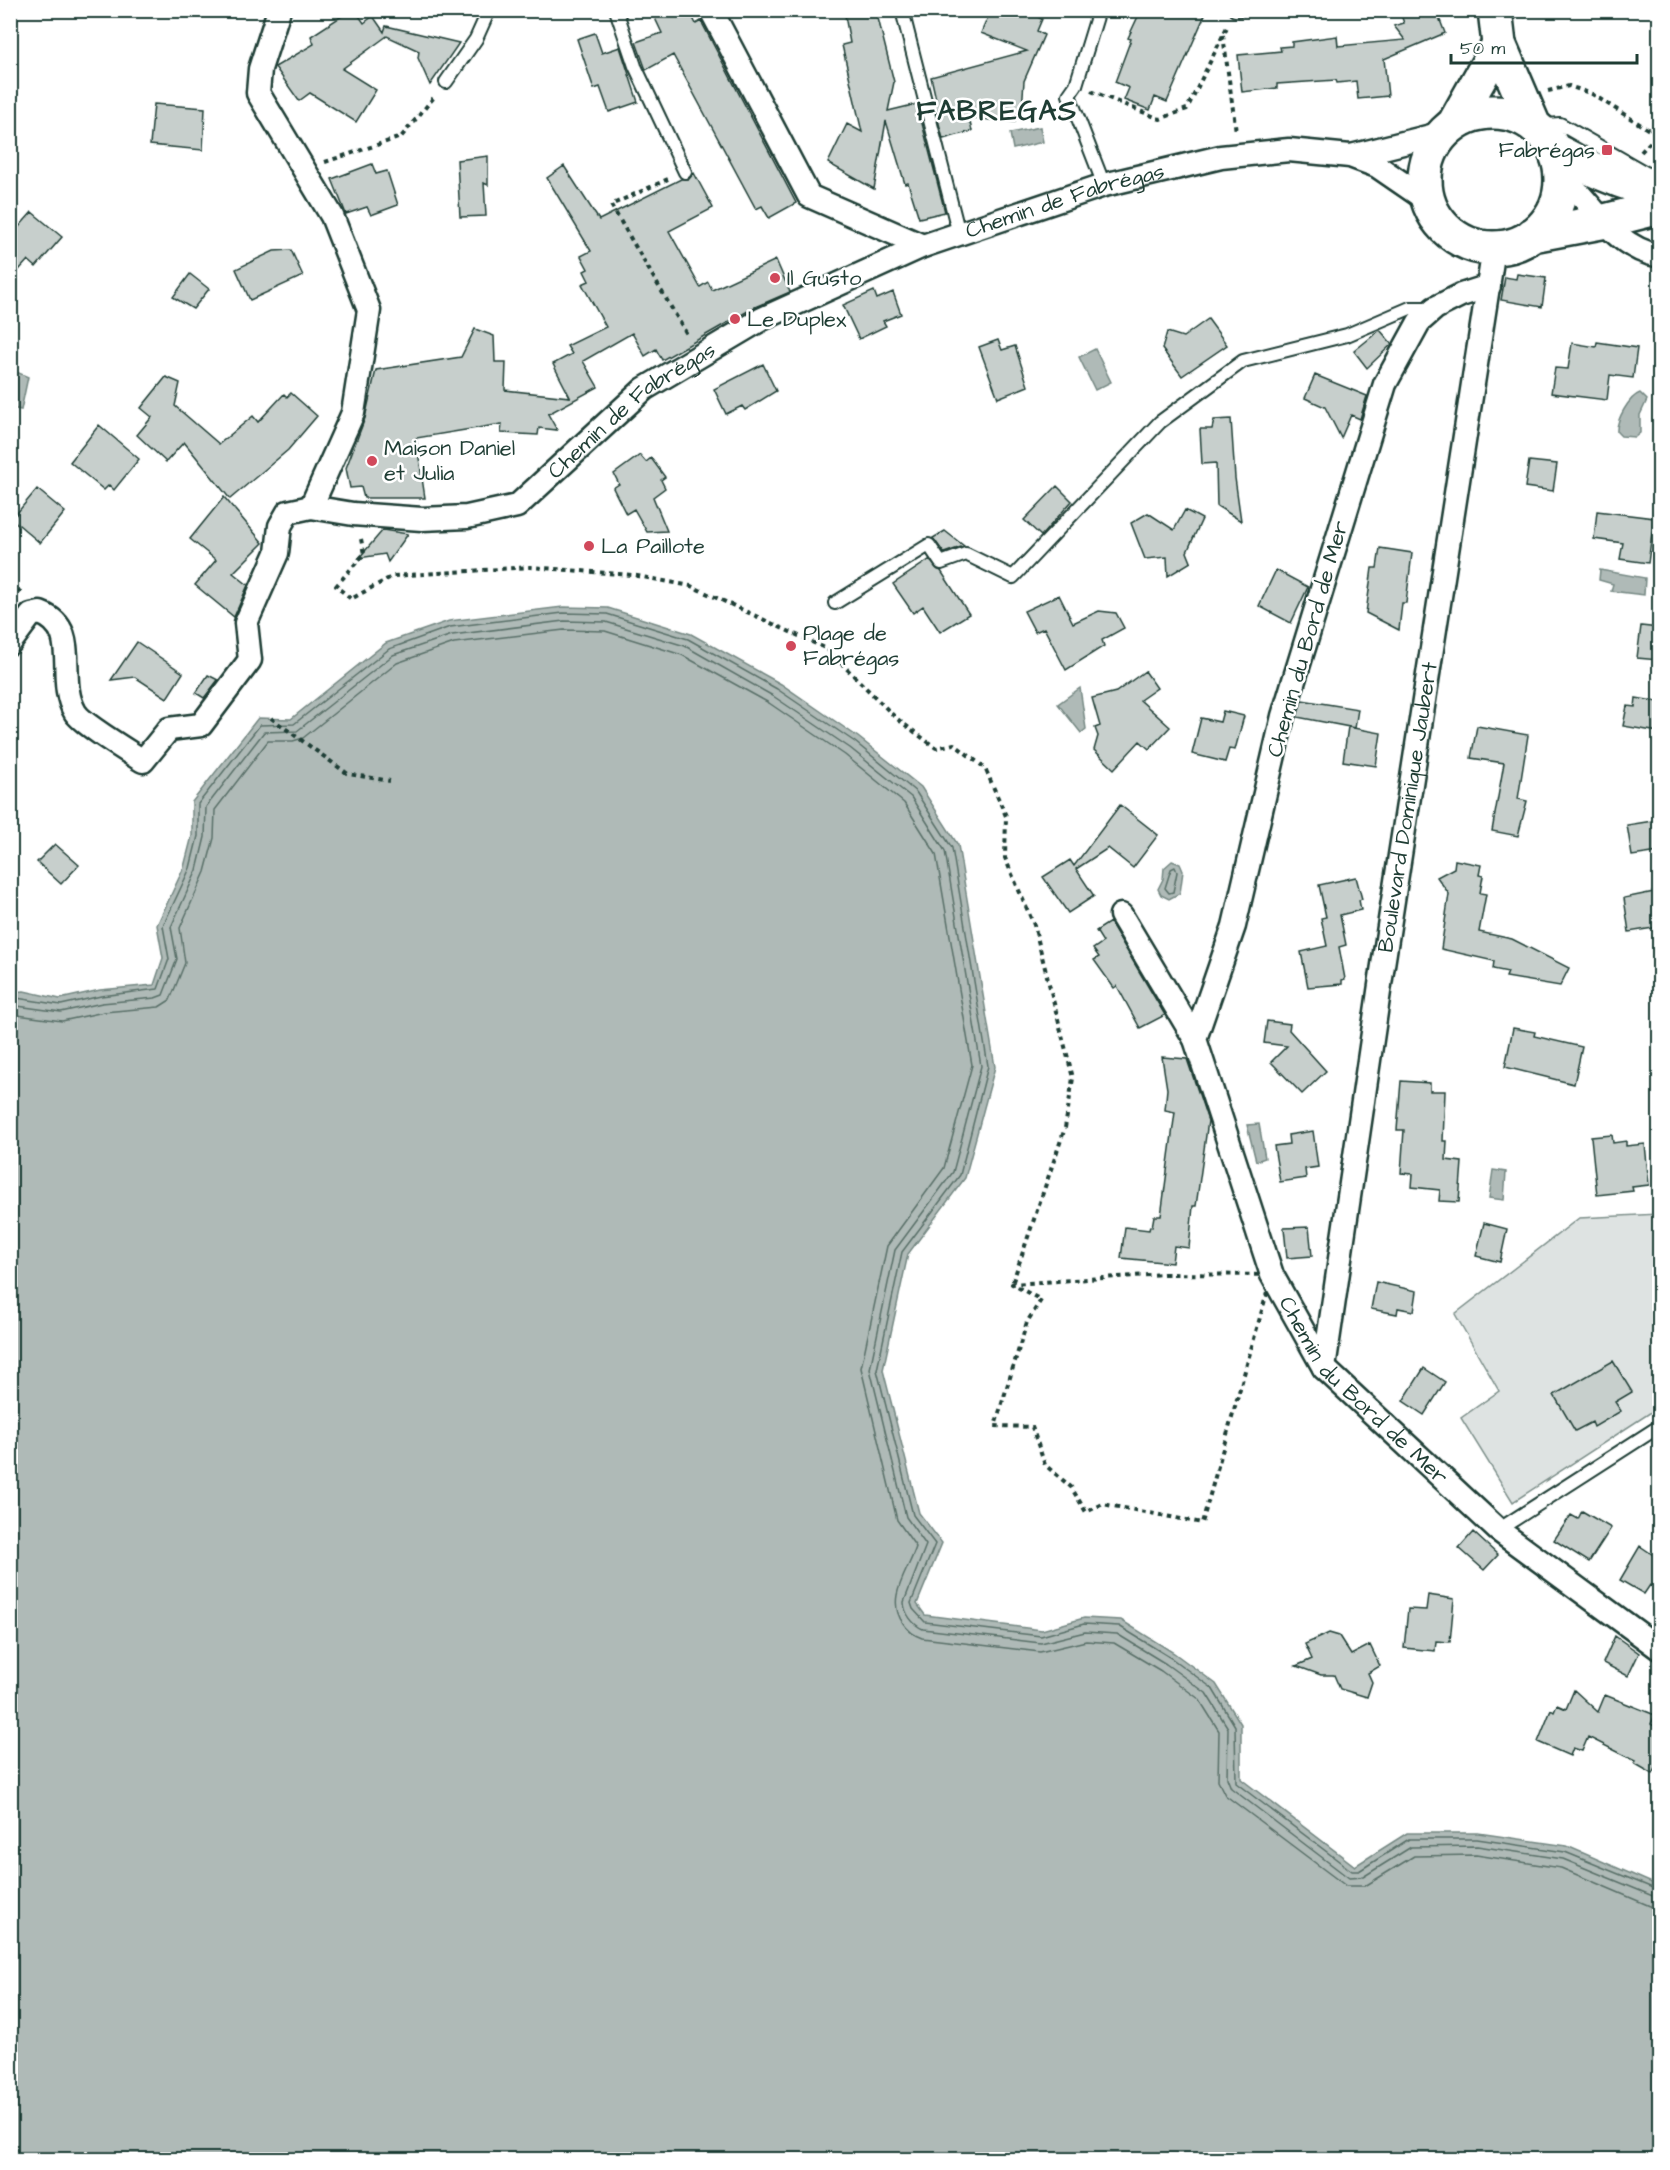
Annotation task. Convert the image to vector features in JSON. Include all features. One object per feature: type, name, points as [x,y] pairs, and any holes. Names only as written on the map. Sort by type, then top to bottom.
[{"type":"street","points":[[279,10],[260,69],[258,93],[332,216],[369,310],[353,413],[311,507]]},
{"type":"street","points":[[711,10],[809,196],[923,246]]},
{"type":"street","points":[[1495,10],[1499,44],[1542,137],[1574,187],[1601,222],[1630,244],[1659,256]]},
{"type":"street","points":[[1499,44],[1448,128],[1430,153],[1425,177],[1428,201],[1436,217],[1447,230],[1477,246],[1494,248],[1514,244],[1532,236],[1659,207]]},
{"type":"street","points":[[1448,128],[1469,116],[1494,112],[1519,117],[1542,137],[1606,176],[1659,192]]},
{"type":"street","name":"Chemin de Fabrégas","points":[[1350,156],[1448,128]]},
{"type":"street","points":[[1532,236],[1551,215],[1558,196],[1542,137]]},
{"type":"street","name":"Chemin de Fabrégas","points":[[10,644],[32,615],[40,613],[52,621],[61,630],[67,646],[64,676],[68,696],[76,714],[142,761],[169,729],[201,725],[250,660],[246,623],[278,553],[280,526],[288,512],[311,507],[353,514],[422,519],[467,517],[517,506],[644,389],[699,354],[762,319],[923,246],[1104,185],[1221,157],[1289,150],[1350,156],[1377,166],[1428,201]]},
{"type":"street","name":"Boulevard Dominique Jaubert","points":[[1324,1368],[1382,966],[1494,248]]},
{"type":"street","name":"Chemin du Bord de Mer","points":[[1195,1039],[1234,926],[1283,716],[1384,384],[1419,322],[1435,308],[1461,295],[1489,286]]},
{"type":"street","name":"Chemin du Bord de Mer","points":[[1121,915],[1195,1039],[1272,1275],[1324,1368],[1498,1530],[1659,1649]]},
{"type":"lane","points":[[446,82],[476,39],[489,10]]},
{"type":"lane","points":[[616,10],[635,66],[684,171]]},
{"type":"lane","points":[[1099,10],[1076,85],[1069,95],[1104,185]]},
{"type":"lane","points":[[904,18],[959,234]]},
{"type":"lane","points":[[1542,137],[1560,124],[1659,181]]},
{"type":"lane","points":[[835,603],[929,545],[941,563],[966,554],[1013,577],[1160,422],[1243,361],[1347,335],[1410,308],[1435,308]]},
{"type":"lane","points":[[1498,1530],[1659,1426]]},
{"type":"path","points":[[1076,85],[1160,119],[1187,109],[1236,11]]},
{"type":"path","points":[[1223,34],[1240,156]]},
{"type":"path","points":[[304,169],[401,137],[446,82]]},
{"type":"path","points":[[1542,137],[1569,86],[1592,94],[1658,136],[1641,151]]},
{"type":"path","points":[[1651,131],[1659,121]]},
{"type":"path","points":[[684,171],[611,205],[699,354]]},
{"type":"path","points":[[353,514],[364,554],[336,586],[351,599],[393,576],[530,567],[632,575],[691,585],[827,649],[896,718],[936,748],[954,744],[985,768],[1006,816],[1005,858],[1034,925],[1073,1078],[1065,1128],[1012,1284]]},
{"type":"path","points":[[271,718],[348,774],[390,781]]},
{"type":"path","points":[[1164,1274],[1272,1275],[1202,1523],[1103,1504],[1086,1512],[1071,1487],[1045,1465],[1032,1427],[995,1426],[1028,1322],[1041,1300],[1012,1284],[1164,1274]]},
{"type":"shaded area","points":[[1659,1214],[1659,1407],[1513,1502],[1461,1418],[1499,1391],[1455,1314],[1579,1218]]},
{"type":"water","points":[[1040,127],[1043,142],[1013,149],[1010,133]]},
{"type":"water","points":[[1095,349],[1111,382],[1095,390],[1079,357]]},
{"type":"water","points":[[14,371],[28,377],[21,410],[11,408]]},
{"type":"water","points":[[1640,393],[1647,400],[1640,415],[1640,433],[1635,437],[1621,436],[1617,432],[1617,427],[1621,415],[1632,399]]},
{"type":"water","points":[[1600,570],[1645,578],[1644,595],[1611,591],[1613,584],[1599,580]]},
{"type":"water","points":[[563,607],[608,608],[691,634],[781,684],[858,737],[921,787],[958,845],[995,1067],[965,1178],[908,1254],[883,1370],[919,1513],[942,1543],[917,1604],[925,1615],[1042,1630],[1084,1618],[1121,1620],[1174,1653],[1216,1684],[1241,1724],[1241,1779],[1355,1866],[1407,1833],[1478,1833],[1567,1846],[1659,1886],[1659,2159],[11,2159],[11,992],[24,991],[60,999],[100,990],[154,985],[163,958],[157,925],[184,867],[192,836],[192,802],[258,718],[291,719],[386,643],[449,621]]},
{"type":"water","points":[[1080,688],[1086,729],[1081,733],[1058,704]]},
{"type":"water","points":[[1172,861],[1180,864],[1183,871],[1180,893],[1169,899],[1161,895],[1158,889],[1163,879],[1164,868]]},
{"type":"water","points":[[1259,1124],[1265,1158],[1256,1161],[1247,1125]]},
{"type":"water","points":[[1493,1170],[1506,1172],[1504,1200],[1489,1198]]},
{"type":"building","points":[[351,10],[355,10],[364,23],[373,16],[384,32],[386,26],[459,43],[430,85],[418,58],[419,51],[387,36],[342,69],[376,90],[356,122],[310,93],[299,101],[275,67],[314,44],[311,36]]},
{"type":"building","points":[[664,10],[689,10],[696,24],[701,21],[796,203],[769,218],[762,206],[756,209],[673,55],[646,70],[636,42],[662,33],[654,16]]},
{"type":"building","points":[[844,10],[876,10],[894,82],[888,111],[917,104],[945,212],[919,218],[908,183],[905,184],[886,121],[874,189],[828,163],[847,124],[862,132],[842,45],[850,43]]},
{"type":"building","points":[[991,10],[1023,10],[1042,19],[1037,31],[1044,35],[1024,81],[1022,109],[1016,109],[1015,122],[969,118],[972,131],[943,139],[933,100],[936,99],[931,77],[1027,51],[981,33]]},
{"type":"building","points":[[1141,10],[1207,10],[1167,102],[1155,97],[1150,110],[1124,100],[1129,88],[1115,82],[1131,39],[1128,38]]},
{"type":"building","points":[[1399,10],[1436,10],[1445,33],[1384,59],[1388,96],[1358,99],[1356,81],[1337,83],[1336,80],[1277,84],[1277,88],[1242,92],[1238,55],[1281,51],[1280,47],[1292,46],[1292,42],[1337,36],[1338,46],[1405,40],[1394,26],[1404,23]]},
{"type":"building","points":[[595,33],[602,53],[620,47],[638,102],[609,112],[600,87],[594,89],[577,39]]},
{"type":"building","points":[[154,104],[205,108],[203,150],[150,145]]},
{"type":"building","points":[[488,156],[488,185],[484,183],[486,216],[460,217],[457,160]]},
{"type":"building","points":[[372,164],[376,174],[387,171],[398,205],[371,215],[367,207],[346,214],[332,179]]},
{"type":"building","points":[[564,166],[599,220],[681,179],[689,179],[694,173],[713,208],[669,231],[700,287],[708,282],[712,290],[776,260],[790,292],[755,307],[662,360],[656,349],[645,356],[632,333],[583,361],[598,387],[548,414],[557,430],[539,428],[538,435],[501,433],[502,424],[416,438],[425,498],[364,498],[361,487],[350,488],[346,468],[365,418],[376,370],[461,357],[475,329],[494,336],[495,362],[506,362],[505,390],[570,397],[553,364],[572,354],[567,346],[606,327],[582,284],[589,281],[584,271],[588,269],[581,256],[591,251],[547,178]]},
{"type":"building","points":[[32,212],[62,237],[36,267],[28,260],[10,280],[10,237]]},
{"type":"building","points":[[291,250],[303,276],[250,300],[236,269],[274,251]]},
{"type":"building","points":[[190,274],[209,289],[193,309],[173,297]]},
{"type":"building","points":[[1517,274],[1546,278],[1542,307],[1501,300],[1505,277],[1516,279]]},
{"type":"building","points":[[874,291],[877,299],[893,292],[901,314],[883,321],[886,326],[859,339],[843,305]]},
{"type":"building","points":[[1208,319],[1227,345],[1182,376],[1162,349],[1167,332],[1183,337]]},
{"type":"building","points":[[1380,330],[1392,344],[1367,368],[1354,351]]},
{"type":"building","points":[[998,340],[1002,350],[1015,346],[1028,386],[998,398],[979,347]]},
{"type":"building","points":[[1597,342],[1637,348],[1633,378],[1610,375],[1607,400],[1551,393],[1555,368],[1568,369],[1572,343],[1596,347]]},
{"type":"building","points":[[763,364],[776,391],[745,410],[742,406],[726,414],[714,389]]},
{"type":"building","points":[[1315,375],[1367,396],[1360,419],[1351,415],[1341,438],[1325,407],[1305,398]]},
{"type":"building","points":[[166,377],[180,383],[175,406],[219,444],[253,416],[258,422],[284,394],[287,397],[291,393],[317,416],[288,450],[230,499],[184,442],[166,462],[137,435],[152,417],[141,408]]},
{"type":"building","points":[[1231,419],[1241,521],[1217,506],[1216,463],[1202,464],[1200,429],[1212,429],[1214,420]]},
{"type":"building","points":[[99,425],[139,459],[114,490],[109,485],[104,490],[70,462]]},
{"type":"building","points":[[640,455],[646,462],[651,458],[665,477],[661,480],[665,488],[653,497],[667,531],[647,532],[634,509],[626,514],[613,488],[619,484],[614,474]]},
{"type":"building","points":[[1529,461],[1557,464],[1553,491],[1525,487]]},
{"type":"building","points":[[1057,486],[1072,501],[1041,536],[1024,520]]},
{"type":"building","points":[[37,489],[65,512],[40,543],[12,519]]},
{"type":"building","points":[[224,497],[263,543],[233,573],[248,585],[234,617],[195,585],[216,560],[190,539]]},
{"type":"building","points":[[1185,510],[1202,519],[1187,552],[1191,562],[1168,576],[1167,557],[1145,559],[1131,523],[1148,513],[1174,530]]},
{"type":"building","points":[[1597,511],[1654,518],[1648,563],[1620,559],[1623,543],[1594,539]]},
{"type":"building","points":[[383,530],[408,534],[388,562],[385,554],[359,558]]},
{"type":"building","points":[[945,531],[964,546],[944,553],[933,538]]},
{"type":"building","points":[[1380,548],[1412,553],[1406,603],[1402,603],[1399,630],[1366,613],[1372,568],[1377,568]]},
{"type":"building","points":[[929,560],[941,571],[969,614],[940,632],[923,606],[913,613],[893,584]]},
{"type":"building","points":[[1276,570],[1308,587],[1291,623],[1259,606]]},
{"type":"building","points":[[1059,595],[1073,623],[1099,611],[1116,613],[1124,628],[1102,640],[1104,646],[1066,670],[1044,628],[1035,632],[1024,611]]},
{"type":"building","points":[[1641,626],[1659,628],[1659,660],[1637,658]]},
{"type":"building","points":[[137,642],[183,673],[167,698],[135,677],[111,680]]},
{"type":"building","points":[[1145,671],[1157,688],[1140,700],[1170,727],[1149,749],[1140,741],[1114,769],[1094,750],[1098,736],[1095,728],[1100,726],[1092,698],[1116,692]]},
{"type":"building","points":[[208,675],[218,680],[204,698],[196,693]]},
{"type":"building","points":[[1636,698],[1659,702],[1659,732],[1623,726],[1627,706],[1635,707]]},
{"type":"building","points":[[1302,700],[1358,709],[1355,728],[1297,717]]},
{"type":"building","points":[[1223,711],[1244,716],[1235,750],[1229,749],[1225,762],[1192,754],[1201,718],[1220,722]]},
{"type":"building","points":[[1477,726],[1528,735],[1518,799],[1527,801],[1518,836],[1492,831],[1504,763],[1471,758]]},
{"type":"building","points":[[1348,727],[1381,733],[1376,766],[1343,761]]},
{"type":"building","points":[[1120,805],[1158,835],[1133,868],[1108,848],[1076,869],[1094,896],[1068,913],[1043,877],[1070,860],[1074,866]]},
{"type":"building","points":[[1659,820],[1659,852],[1632,856],[1627,825]]},
{"type":"building","points":[[55,844],[79,865],[61,884],[37,862]]},
{"type":"building","points":[[1455,860],[1481,865],[1479,875],[1483,876],[1480,893],[1486,894],[1479,932],[1512,939],[1569,968],[1560,986],[1506,977],[1508,972],[1493,969],[1494,961],[1441,949],[1449,894],[1437,877],[1454,868]]},
{"type":"building","points":[[1356,877],[1362,899],[1359,900],[1361,910],[1340,915],[1346,945],[1339,947],[1345,979],[1342,980],[1342,984],[1308,987],[1301,952],[1327,946],[1321,918],[1326,917],[1319,885]]},
{"type":"building","points":[[1659,891],[1659,927],[1629,932],[1624,898]]},
{"type":"building","points":[[1110,922],[1165,1015],[1140,1028],[1117,986],[1114,988],[1094,960],[1099,957],[1093,949],[1103,942],[1096,931]]},
{"type":"building","points":[[1267,1021],[1290,1024],[1289,1030],[1326,1071],[1302,1094],[1271,1062],[1287,1046],[1264,1043]]},
{"type":"building","points":[[1513,1028],[1535,1032],[1534,1036],[1582,1047],[1574,1084],[1505,1067]]},
{"type":"building","points":[[1162,1057],[1187,1059],[1208,1121],[1196,1206],[1193,1206],[1189,1248],[1174,1246],[1172,1263],[1121,1258],[1125,1227],[1149,1230],[1150,1226],[1152,1227],[1154,1216],[1161,1216],[1175,1112],[1165,1110],[1167,1089]]},
{"type":"building","points":[[1401,1081],[1430,1083],[1430,1091],[1445,1091],[1443,1141],[1447,1141],[1446,1160],[1462,1162],[1459,1202],[1439,1201],[1440,1190],[1412,1187],[1413,1174],[1401,1173],[1404,1130],[1397,1130]]},
{"type":"building","points":[[1313,1131],[1318,1167],[1305,1169],[1306,1178],[1280,1182],[1274,1146],[1289,1144],[1288,1135]]},
{"type":"building","points":[[1612,1135],[1613,1143],[1626,1141],[1626,1146],[1645,1144],[1649,1185],[1632,1187],[1633,1191],[1597,1195],[1591,1137]]},
{"type":"building","points":[[1484,1223],[1507,1229],[1500,1262],[1476,1256]]},
{"type":"building","points":[[1309,1227],[1312,1256],[1287,1258],[1284,1228]]},
{"type":"building","points":[[1376,1282],[1417,1291],[1414,1311],[1398,1308],[1397,1314],[1371,1309]]},
{"type":"building","points":[[1613,1361],[1632,1392],[1615,1402],[1621,1411],[1594,1427],[1592,1422],[1575,1431],[1554,1395]]},
{"type":"building","points":[[1424,1368],[1445,1382],[1424,1415],[1403,1401]]},
{"type":"building","points":[[1582,1511],[1611,1528],[1589,1562],[1554,1540],[1571,1515],[1578,1519]]},
{"type":"building","points":[[1473,1532],[1498,1555],[1484,1570],[1459,1548]]},
{"type":"building","points":[[1640,1546],[1659,1559],[1659,1590],[1650,1585],[1644,1594],[1620,1580]]},
{"type":"building","points":[[1428,1595],[1454,1599],[1450,1642],[1436,1641],[1435,1651],[1404,1648],[1408,1609],[1426,1610]]},
{"type":"building","points":[[1329,1633],[1339,1636],[1351,1655],[1370,1645],[1380,1666],[1368,1673],[1372,1682],[1367,1697],[1340,1689],[1334,1675],[1321,1675],[1296,1666],[1312,1659],[1305,1644]]},
{"type":"building","points":[[1615,1636],[1639,1653],[1628,1676],[1603,1663]]},
{"type":"building","points":[[1574,1690],[1598,1712],[1605,1695],[1655,1715],[1651,1724],[1659,1729],[1659,1763],[1653,1774],[1634,1763],[1636,1761],[1588,1737],[1582,1751],[1573,1748],[1570,1756],[1538,1742],[1551,1710],[1554,1712],[1557,1705],[1566,1709]]},
{"type":"place","name":"Fabrégas","points":[[1607,150]]},
{"type":"place","name":"Il Gusto","points":[[775,278]]},
{"type":"place","name":"Le Duplex","points":[[735,319]]},
{"type":"place","name":"Maison Daniel et Julia","points":[[372,461]]},
{"type":"place","name":"La Paillote","points":[[589,546]]},
{"type":"place","name":"Plage de Fabrégas","points":[[791,646]]},
{"type":"district","name":"FABREGAS","points":[[997,111]]}]
